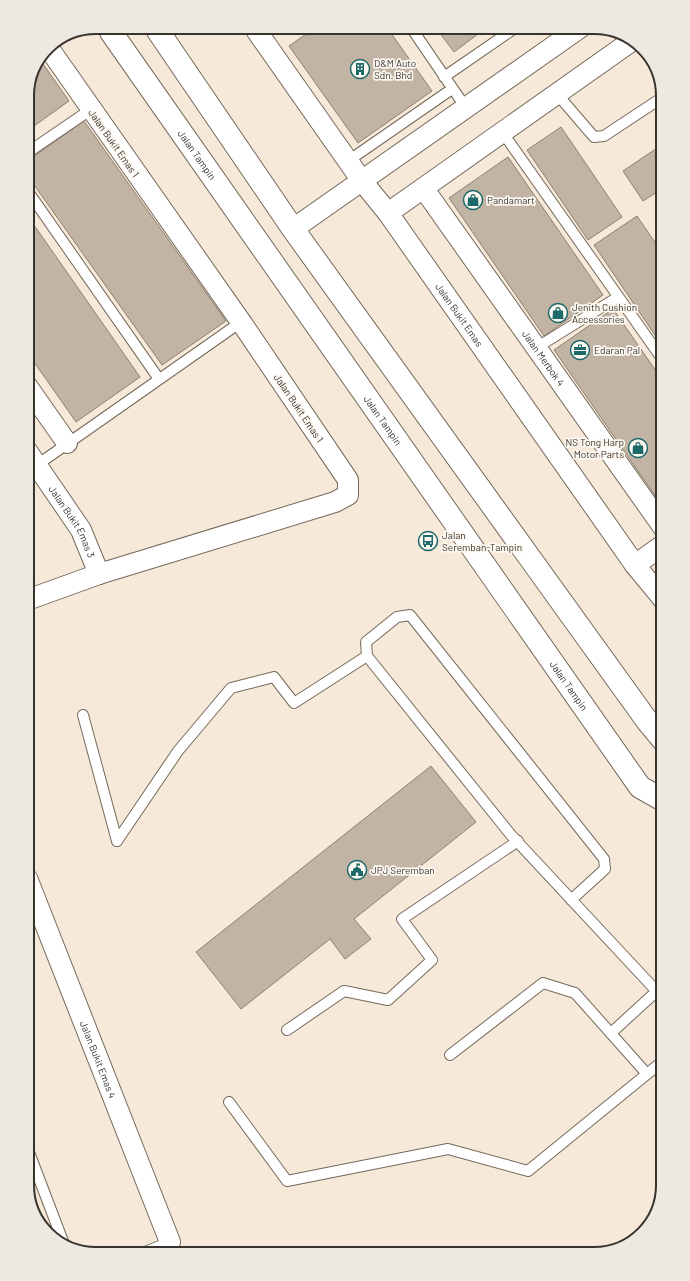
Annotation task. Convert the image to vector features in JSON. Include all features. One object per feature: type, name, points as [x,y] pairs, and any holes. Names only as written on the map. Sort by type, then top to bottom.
[{"type":"highway","name":"Jalan Tampin","points":[[112,34],[640,787],[656,796]]},
{"type":"highway","points":[[160,34],[293,230],[656,724]]},
{"type":"highway","points":[[640,787],[656,803]]},
{"type":"street","points":[[293,230],[571,34]]},
{"type":"street","name":"Jalan Bukit Emas","points":[[264,35],[362,181],[388,213],[635,565],[656,590]]},
{"type":"street","points":[[388,213],[627,44]]},
{"type":"street","name":"Jalan Bukit Emas 1","points":[[34,597],[99,574],[335,502],[348,495],[348,480],[241,322],[90,110],[52,53]]},
{"type":"street","name":"Jalan Merbok 4","points":[[424,189],[536,348],[656,512]]},
{"type":"street","points":[[34,396],[67,443]]},
{"type":"street","name":"Jalan Bukit Emas 3","points":[[34,461],[81,530],[99,574]]},
{"type":"street","points":[[635,565],[656,550]]},
{"type":"street","name":"Jalan Bukit Emas 4","points":[[34,901],[170,1242]]},
{"type":"lane","points":[[415,34],[466,108]]},
{"type":"lane","points":[[444,78],[506,34]]},
{"type":"lane","points":[[348,161],[452,89]]},
{"type":"lane","points":[[557,94],[594,137],[604,136],[656,102]]},
{"type":"lane","points":[[34,148],[90,110]]},
{"type":"lane","points":[[503,133],[656,350]]},
{"type":"lane","points":[[34,200],[159,379]]},
{"type":"lane","points":[[536,348],[618,297]]},
{"type":"lane","points":[[34,457],[67,443],[241,322]]},
{"type":"lane","points":[[571,900],[605,869],[604,859],[410,615],[398,617],[366,642],[368,656],[518,841],[571,900],[656,990]]},
{"type":"lane","points":[[83,715],[117,841],[178,751],[231,688],[274,677],[294,703],[368,656]]},
{"type":"lane","points":[[287,1030],[344,991],[388,1000],[432,960],[402,919],[518,841]]},
{"type":"lane","points":[[450,1055],[543,983],[575,993],[647,1074]]},
{"type":"lane","points":[[611,1033],[656,997]]},
{"type":"lane","points":[[229,1102],[287,1182],[448,1149],[528,1171],[656,1067]]},
{"type":"lane","points":[[34,1165],[61,1236]]},
{"type":"lane","points":[[158,1247],[170,1242]]},
{"type":"building","name":"D&M Auto Sdn. Bhd","points":[[306,34],[392,34],[432,91],[358,143],[289,46]]},
{"type":"building","points":[[441,34],[478,34],[454,52]]},
{"type":"building","points":[[43,64],[69,101],[34,126],[34,92],[36,80]]},
{"type":"building","points":[[84,121],[226,321],[162,365],[34,185],[34,156]]},
{"type":"building","points":[[561,127],[622,217],[588,240],[527,150]]},
{"type":"building","points":[[656,149],[656,193],[643,201],[623,171]]},
{"type":"building","points":[[508,157],[603,295],[544,336],[449,198]]},
{"type":"building","points":[[637,216],[656,244],[656,337],[594,245]]},
{"type":"building","points":[[34,225],[140,377],[76,422],[34,362]]},
{"type":"building","points":[[613,309],[656,371],[656,497],[554,350]]},
{"type":"building","name":"JPJ Seremban","points":[[431,766],[476,822],[354,919],[371,939],[345,959],[330,939],[241,1009],[196,952]]},
{"type":"place","name":"D&M Auto Sdn. Bhd","points":[[360,69]]},
{"type":"place","name":"Pandamart","points":[[473,200]]},
{"type":"place","name":"Jenith Cushion Accessories","points":[[558,313]]},
{"type":"place","name":"Edaran Pal","points":[[580,350]]},
{"type":"place","name":"NS Tong Harp Motor Parts","points":[[638,448]]},
{"type":"place","name":"Jalan Seremban-Tampin","points":[[428,541]]},
{"type":"place","name":"JPJ Seremban","points":[[357,870]]}]
